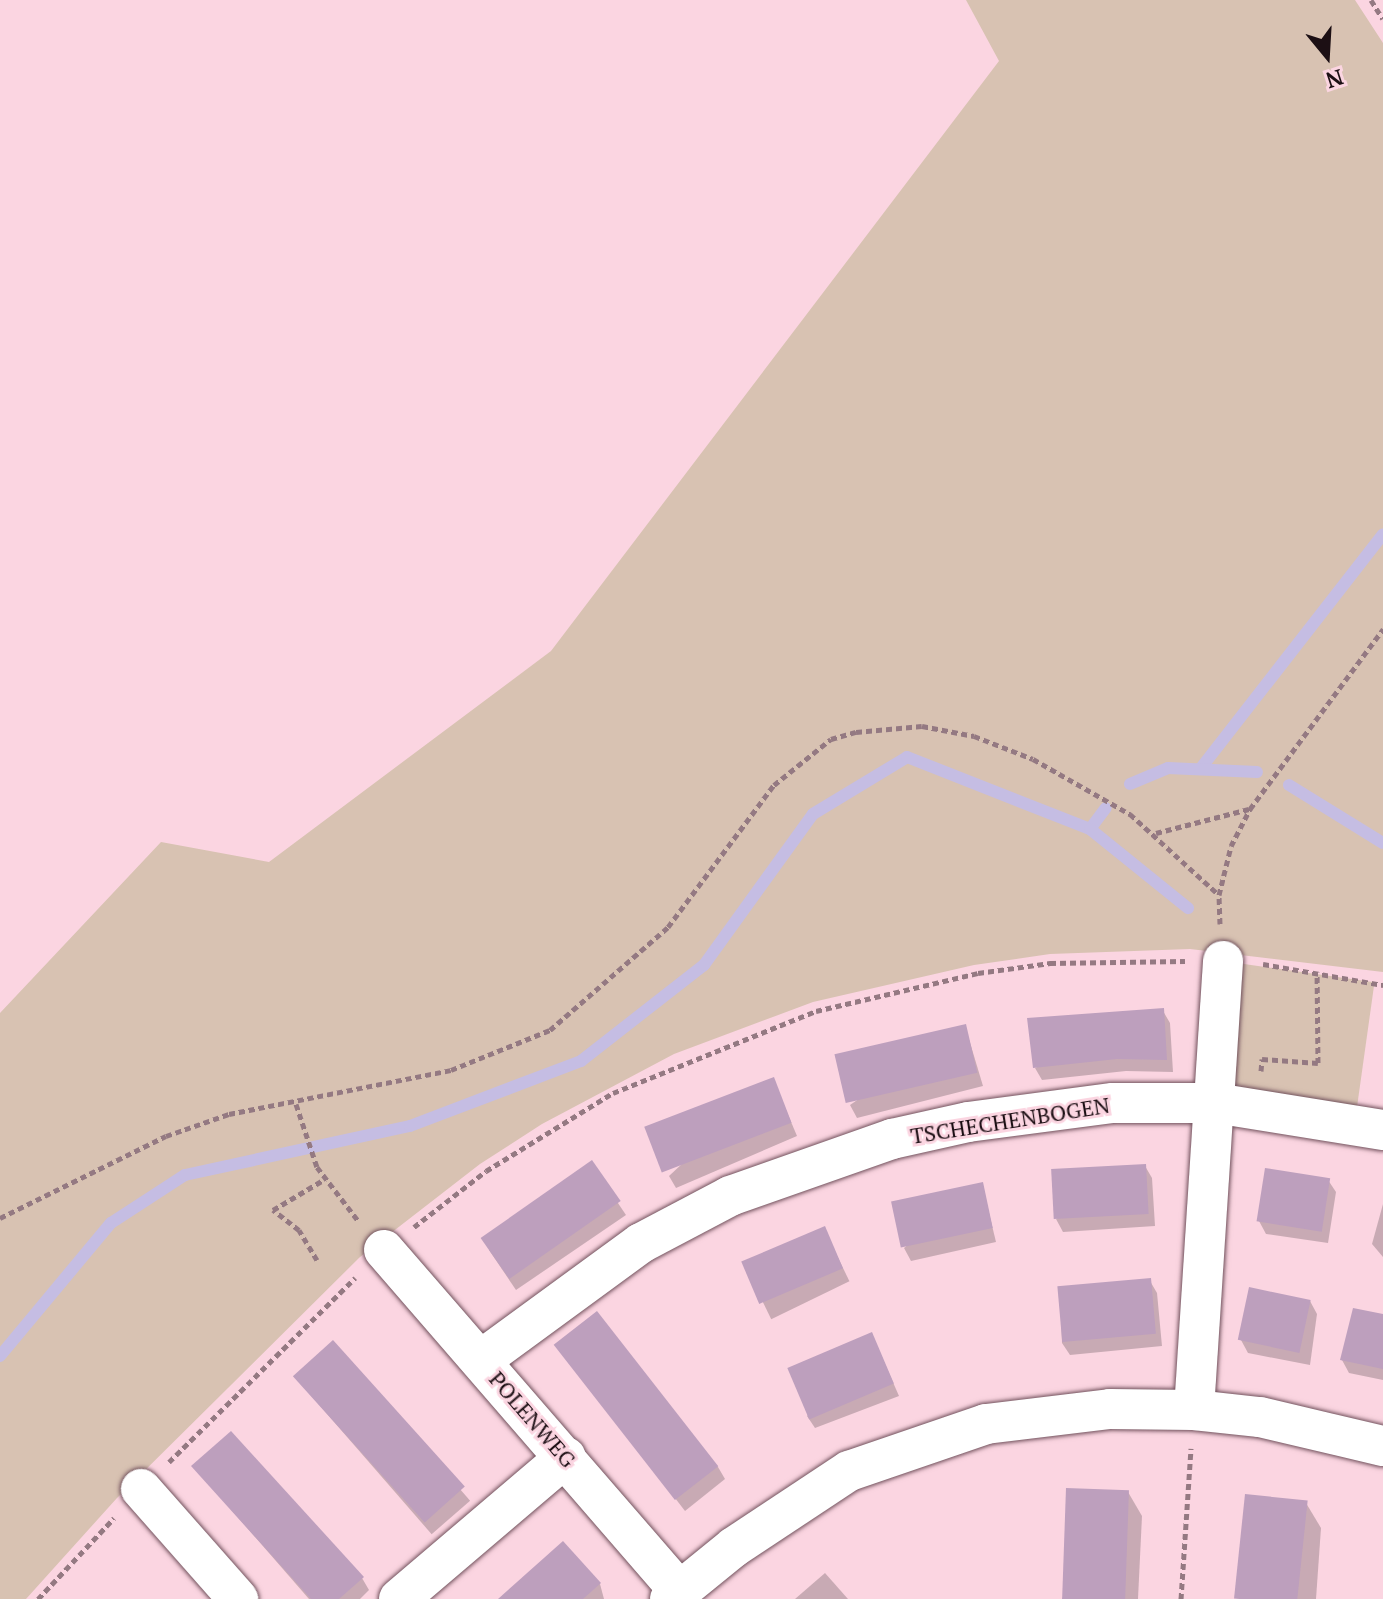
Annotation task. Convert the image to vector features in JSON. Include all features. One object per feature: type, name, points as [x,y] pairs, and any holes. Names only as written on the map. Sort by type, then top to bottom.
[{"type":"street","points":[[1193,1426],[1223,961]]},
{"type":"street","name":"TSCHECHENBOGEN","points":[[481,1360],[560,1297],[641,1243],[730,1196],[807,1166],[892,1139],[1012,1115],[1113,1103],[1215,1103],[1256,1107],[1383,1130]]},
{"type":"street","name":"POLENWEG","points":[[384,1250],[566,1457],[674,1594]]},
{"type":"street","points":[[674,1594],[795,1503],[849,1471],[906,1448],[986,1424],[1051,1413],[1193,1426],[1260,1417],[1383,1446]]},
{"type":"street","points":[[399,1599],[566,1457]]},
{"type":"street","points":[[141,1489],[238,1599]]},
{"type":"path","points":[[1371,0],[1383,19]]},
{"type":"path","points":[[1223,961],[1219,895],[1231,846],[1250,809],[1383,629]]},
{"type":"path","points":[[0,1218],[166,1136],[229,1114],[296,1104],[451,1070],[550,1030],[668,927],[774,785],[831,739],[887,725],[974,736],[1093,789],[1156,833],[1219,895]]},
{"type":"path","points":[[1156,833],[1250,809]]},
{"type":"path","points":[[38,1599],[141,1489],[384,1250],[549,1129],[626,1087],[763,1029],[816,1011],[978,973],[1050,963],[1223,961],[1317,972],[1383,985]]},
{"type":"path","points":[[1256,1107],[1262,1059],[1318,1063],[1317,972]]},
{"type":"path","points":[[296,1104],[317,1167],[384,1250]]},
{"type":"path","points":[[317,1260],[299,1230],[273,1210],[325,1179]]},
{"type":"path","points":[[1181,1599],[1193,1426]]},
{"type":"shaded area","points":[[966,0],[1355,0],[1383,43],[1383,972],[1190,949],[1050,954],[974,965],[813,1002],[674,1054],[542,1124],[480,1164],[360,1257],[117,1498],[26,1599],[0,1599],[0,1013],[161,842],[269,862],[551,651],[999,61]]},
{"type":"shaded area","points":[[1223,961],[1375,982],[1355,1123],[1203,1102]]},
{"type":"building","points":[[1164,1008],[1167,1060],[1117,1059],[1033,1068],[1027,1018]]},
{"type":"building","points":[[966,1024],[977,1073],[846,1103],[834,1054]]},
{"type":"building","points":[[774,1077],[792,1123],[662,1173],[644,1127]]},
{"type":"building","points":[[592,1160],[621,1201],[509,1279],[481,1238]]},
{"type":"building","points":[[1146,1164],[1149,1214],[1054,1219],[1051,1169]]},
{"type":"building","points":[[1265,1168],[1330,1178],[1322,1232],[1257,1221]]},
{"type":"building","points":[[983,1182],[993,1228],[901,1248],[891,1202]]},
{"type":"building","points":[[825,1226],[843,1268],[759,1304],[741,1262]]},
{"type":"building","points":[[1151,1278],[1156,1334],[1062,1342],[1057,1286]]},
{"type":"building","points":[[1249,1287],[1311,1300],[1299,1353],[1238,1340]]},
{"type":"building","points":[[1353,1308],[1383,1314],[1383,1369],[1340,1360]]},
{"type":"building","points":[[597,1311],[718,1466],[675,1500],[554,1345]]},
{"type":"building","points":[[872,1332],[894,1384],[809,1419],[787,1368]]},
{"type":"building","points":[[333,1340],[465,1486],[425,1523],[293,1376]]},
{"type":"building","points":[[231,1431],[364,1577],[339,1599],[311,1599],[191,1466]]},
{"type":"building","points":[[1066,1488],[1129,1490],[1125,1599],[1062,1599]]},
{"type":"building","points":[[1245,1494],[1308,1501],[1297,1599],[1234,1598]]},
{"type":"building","points":[[563,1541],[601,1583],[583,1599],[498,1599]]},
{"type":"waterway","points":[[1201,768],[1383,534]]},
{"type":"waterway","points":[[0,1356],[111,1223],[185,1175],[410,1126],[581,1061],[704,965],[813,814],[907,757],[1090,829],[1188,908]]},
{"type":"waterway","points":[[1130,784],[1168,768],[1257,772]]},
{"type":"waterway","points":[[1289,785],[1383,843]]},
{"type":"waterway","points":[[1090,829],[1106,808]]}]
